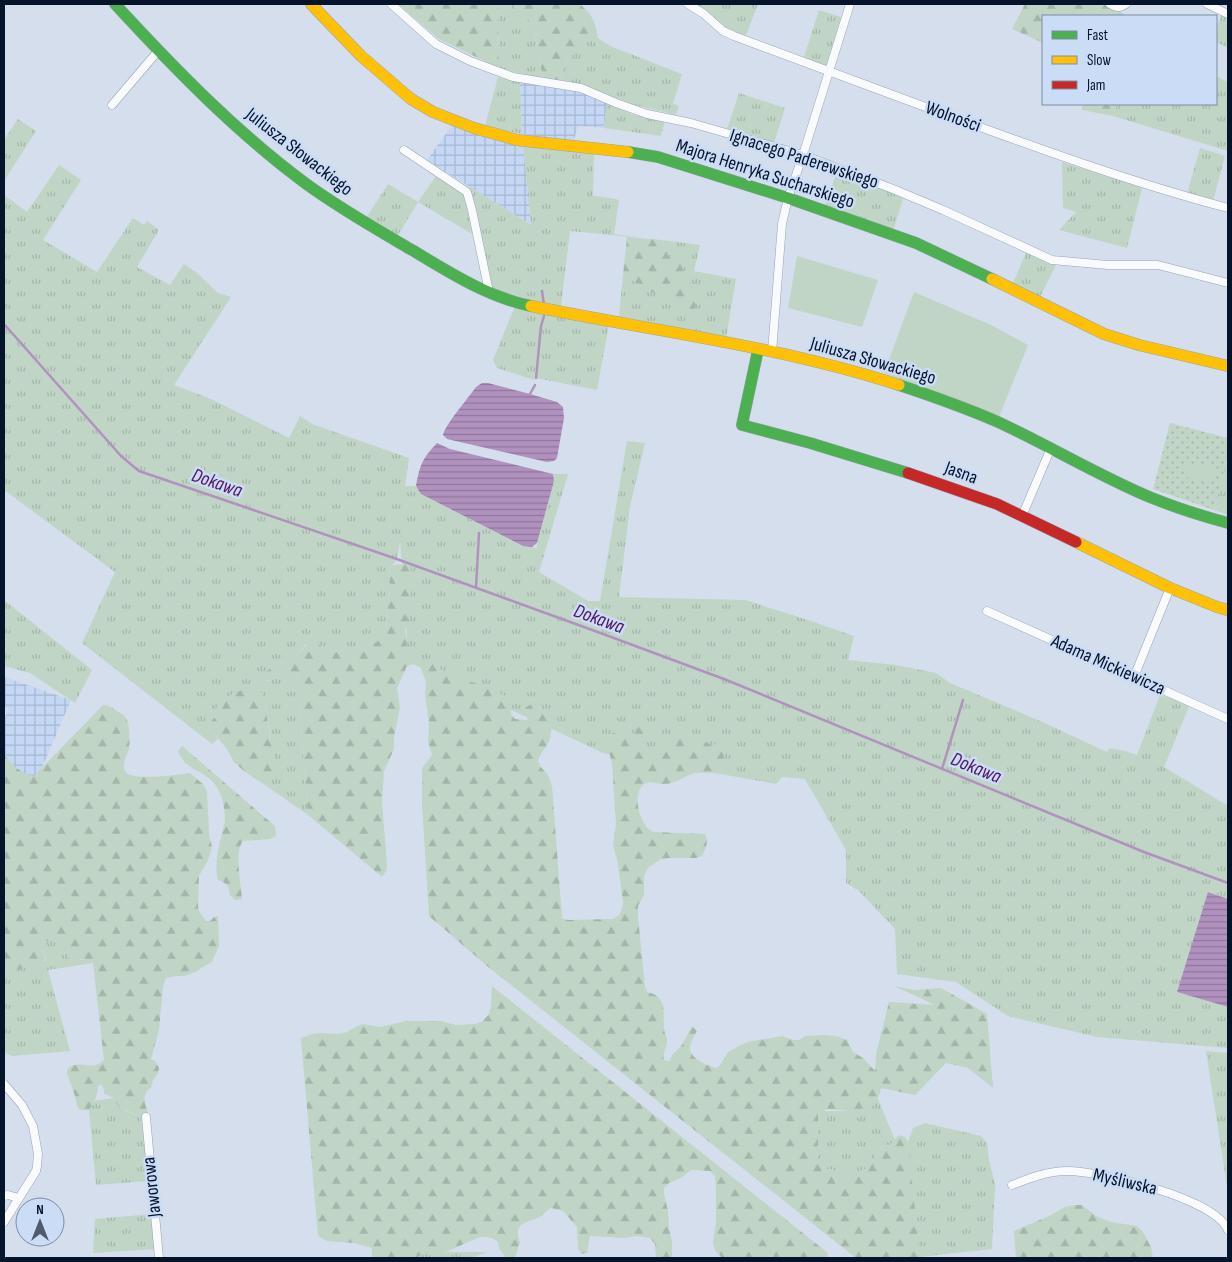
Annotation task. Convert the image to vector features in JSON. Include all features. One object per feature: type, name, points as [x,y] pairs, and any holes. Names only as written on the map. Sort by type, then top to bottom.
[{"type":"street","name":"Juliusza Słowackiego","points":[[115,4],[158,51],[255,143],[306,184],[358,218],[468,284],[515,303],[772,352],[845,369],[882,380],[940,399],[998,422],[1151,497],[1228,524]]},
{"type":"street","name":"Majora Henryka Sucharskiego","points":[[311,4],[361,56],[411,99],[433,112],[474,128],[517,140],[658,157],[788,198],[916,243],[1104,334],[1139,345],[1228,366]]},
{"type":"street","name":"Ignacego Paderewskiego","points":[[391,4],[436,44],[470,61],[512,77],[581,88],[647,114],[691,122],[803,155],[901,192],[1052,260],[1108,265],[1158,265],[1228,283]]},
{"type":"street","name":"Wolności","points":[[688,4],[704,14],[723,31],[734,36],[1012,139],[1182,196],[1228,208]]},
{"type":"street","points":[[772,352],[782,224],[788,198],[850,4]]},
{"type":"street","points":[[1110,4],[1119,8],[1126,4]]},
{"type":"street","points":[[1207,4],[1228,14]]},
{"type":"street","points":[[112,104],[158,51]]},
{"type":"street","points":[[405,153],[467,192],[488,292]]},
{"type":"street","name":"Jasna","points":[[758,350],[742,425],[898,469],[989,501],[1170,588],[1228,610]]},
{"type":"street","points":[[1022,516],[1051,448]]},
{"type":"street","points":[[1134,677],[1170,588]]},
{"type":"street","name":"Adama Mickiewicza","points":[[987,611],[1228,719]]},
{"type":"street","points":[[4,1084],[22,1106],[33,1126],[38,1154],[36,1171],[19,1197]]},
{"type":"street","name":"Jaworowa","points":[[146,1116],[159,1258]]},
{"type":"street","name":"Myśliwska","points":[[1012,1185],[1046,1173],[1068,1171],[1098,1174],[1132,1181],[1164,1191],[1200,1206],[1226,1224],[1228,1230]]},
{"type":"street","points":[[4,1222],[15,1203]]},
{"type":"shaded area","points":[[520,82],[582,92],[607,103],[604,128],[578,126],[573,143],[522,134]]},
{"type":"shaded area","points":[[455,121],[523,144],[531,225],[427,160]]},
{"type":"shaded area","points":[[482,383],[557,402],[563,407],[564,418],[557,458],[554,461],[547,462],[447,439],[443,435],[448,425],[476,387]]},
{"type":"shaded area","points":[[437,443],[450,449],[553,474],[554,481],[537,543],[532,547],[523,546],[421,494],[416,486],[420,467]]},
{"type":"shaded area","points":[[4,677],[71,700],[41,770],[34,776],[26,775],[19,771],[4,755],[4,721],[8,708],[4,707]]},
{"type":"shaded area","points":[[1208,892],[1228,899],[1228,1007],[1177,992]]},
{"type":"green space","points":[[398,4],[498,4],[499,68],[439,39]]},
{"type":"green space","points":[[498,4],[516,4],[514,6],[533,24],[543,79],[499,68]]},
{"type":"green space","points":[[516,4],[580,4],[593,19],[598,38],[582,38],[562,72],[561,80],[543,79],[533,24],[513,6]]},
{"type":"green space","points":[[693,4],[758,4],[745,38],[724,28]]},
{"type":"green space","points":[[1025,4],[1108,4],[1124,14],[1042,15],[1042,43],[1012,29]]},
{"type":"green space","points":[[819,10],[841,17],[826,67],[803,60]]},
{"type":"green space","points":[[1222,14],[1228,17],[1228,48],[1217,42],[1217,26]]},
{"type":"green space","points":[[582,38],[598,38],[610,46],[682,74],[673,104],[679,106],[676,115],[631,104],[583,85],[561,80],[562,72]]},
{"type":"green space","points":[[1217,76],[1228,82],[1228,151],[1113,116],[1117,105],[1217,105]]},
{"type":"green space","points":[[498,77],[520,82],[522,134],[485,126]]},
{"type":"green space","points":[[739,93],[785,108],[774,143],[727,129]]},
{"type":"green space","points":[[607,103],[633,115],[665,120],[661,136],[604,128]]},
{"type":"green space","points":[[1083,105],[1117,105],[1113,116],[1082,110]]},
{"type":"green space","points":[[18,119],[36,131],[4,181],[4,140]]},
{"type":"green space","points":[[523,144],[594,152],[593,196],[619,200],[614,234],[643,238],[570,231],[561,306],[512,297],[492,290],[469,186],[531,225]]},
{"type":"green space","points":[[1200,148],[1225,156],[1213,201],[1187,194]]},
{"type":"green space","points":[[1062,162],[1142,188],[1127,248],[1059,230],[1076,212],[1063,208]]},
{"type":"green space","points":[[59,165],[81,180],[43,240],[97,272],[133,218],[144,225],[147,221],[159,230],[137,267],[170,285],[184,264],[196,272],[218,293],[231,297],[174,385],[211,399],[289,438],[300,416],[312,424],[409,458],[405,486],[416,486],[421,494],[523,546],[537,548],[554,481],[553,474],[568,474],[539,572],[588,601],[600,601],[627,441],[645,443],[630,506],[619,597],[745,600],[808,620],[854,636],[848,660],[896,665],[936,673],[950,683],[1038,720],[1107,752],[1110,748],[1137,755],[1160,695],[1190,704],[1164,767],[1228,806],[1228,899],[1209,892],[1177,992],[1228,1007],[1228,1048],[1097,1037],[1008,1016],[956,982],[897,974],[895,929],[859,891],[846,883],[846,850],[805,779],[782,777],[776,784],[603,753],[413,664],[414,656],[407,646],[406,623],[411,611],[402,565],[400,541],[395,563],[389,568],[387,620],[385,634],[379,641],[348,650],[329,653],[324,652],[320,647],[306,644],[298,654],[263,673],[266,681],[297,673],[308,815],[262,783],[268,782],[271,737],[267,719],[266,700],[216,716],[211,721],[209,728],[218,739],[212,744],[82,643],[115,572],[4,490],[4,195],[27,212]]},
{"type":"green space","points":[[837,171],[904,196],[893,231],[825,206]]},
{"type":"green space","points":[[436,176],[460,190],[465,198],[472,234],[418,202]]},
{"type":"green space","points":[[388,184],[418,202],[398,235],[366,218]]},
{"type":"green space","points":[[627,237],[662,240],[668,255],[681,263],[698,300],[692,315],[623,275]]},
{"type":"green space","points":[[662,240],[700,245],[694,271],[736,279],[726,339],[619,316],[623,275],[648,289],[681,263],[668,256]]},
{"type":"green space","points":[[1027,251],[1056,265],[1039,299],[1012,285]]},
{"type":"green space","points":[[797,256],[878,280],[862,327],[788,308]]},
{"type":"green space","points":[[914,292],[991,325],[1028,345],[999,417],[884,373]]},
{"type":"green space","points":[[515,306],[609,324],[597,390],[536,378],[543,318],[534,380],[497,368],[493,360]]},
{"type":"green space","points":[[1170,423],[1228,438],[1228,455],[1214,510],[1153,489]]},
{"type":"green space","points":[[1228,455],[1228,515],[1214,510]]},
{"type":"green space","points":[[1187,463],[1215,468],[1213,482],[1184,477]]},
{"type":"green space","points":[[406,564],[411,567],[411,611],[405,629],[407,646],[414,656],[413,664],[407,666],[397,688],[400,707],[394,737],[394,749],[384,771],[382,802],[387,865],[382,877],[308,815],[297,673],[270,680],[260,679],[263,673],[298,654],[311,640],[317,642],[324,651],[329,653],[348,650],[379,641],[385,634],[387,620],[389,568],[394,565]]},
{"type":"green space","points":[[4,600],[92,670],[75,703],[30,673],[4,666]]},
{"type":"green space","points":[[427,659],[433,660],[440,669],[508,697],[512,702],[511,714],[515,719],[527,720],[528,714],[525,708],[532,705],[540,707],[550,716],[552,724],[550,739],[538,760],[540,766],[548,775],[552,786],[562,918],[568,920],[613,919],[619,915],[622,909],[623,902],[618,864],[613,844],[616,824],[612,764],[607,744],[608,737],[620,731],[632,735],[640,725],[646,722],[649,727],[646,748],[653,753],[660,754],[673,739],[679,738],[698,738],[708,744],[720,745],[724,751],[721,765],[716,772],[696,773],[667,784],[646,783],[640,789],[638,795],[641,817],[648,829],[653,832],[705,834],[707,840],[702,856],[696,858],[661,859],[650,866],[644,877],[644,895],[638,906],[645,987],[647,992],[658,997],[664,1011],[664,1030],[667,1040],[664,1060],[670,1061],[672,1055],[682,1045],[692,1026],[697,1031],[690,1046],[692,1054],[695,1058],[717,1068],[728,1052],[747,1042],[782,1036],[799,1040],[805,1036],[824,1035],[836,1036],[847,1040],[853,1052],[863,1058],[875,1071],[876,1054],[889,1002],[935,1005],[894,986],[913,990],[941,988],[987,1014],[993,1088],[968,1068],[946,1063],[915,1095],[881,1088],[876,1103],[867,1110],[828,1109],[818,1116],[818,1161],[821,1166],[827,1169],[857,1173],[869,1167],[879,1149],[890,1145],[899,1135],[905,1137],[908,1142],[920,1258],[856,1258],[487,966],[429,916],[422,805],[422,768],[432,755],[428,742],[429,722],[425,695],[426,682],[421,669],[421,662]]},
{"type":"green space","points":[[253,687],[260,690],[266,700],[267,719],[276,767],[273,778],[268,782],[262,783],[234,762],[227,749],[209,728],[211,721],[216,716],[217,703],[234,693]]},
{"type":"green space","points":[[103,705],[109,706],[123,715],[127,721],[129,749],[125,758],[124,769],[128,774],[149,777],[190,773],[203,784],[207,791],[209,834],[212,847],[208,860],[199,876],[198,906],[206,921],[210,921],[218,916],[219,946],[212,962],[198,971],[184,976],[166,978],[163,986],[159,1030],[151,1059],[155,1061],[159,1068],[151,1088],[145,1096],[148,1113],[146,1117],[121,1108],[114,1098],[105,1094],[102,1084],[98,1086],[93,1105],[89,1110],[80,1110],[77,1106],[67,1073],[68,1068],[77,1065],[95,1065],[104,1060],[93,963],[89,959],[70,959],[61,942],[55,939],[43,943],[42,947],[46,964],[4,974],[4,755],[21,771],[34,776]]},
{"type":"green space","points":[[182,746],[275,826],[276,836],[270,839],[243,841],[240,846],[238,860],[242,899],[235,900],[230,895],[227,885],[218,880],[216,865],[225,821],[219,790],[211,780],[183,760],[178,751]]},
{"type":"green space","points":[[52,939],[61,942],[67,955],[77,960],[89,959],[93,963],[48,970],[70,1051],[12,1056],[4,1052],[4,974],[32,966],[41,966],[46,960],[42,947],[43,943]]},
{"type":"green space","points":[[492,986],[828,1253],[827,1258],[722,1258],[715,1250],[713,1243],[716,1222],[715,1176],[710,1171],[691,1170],[664,1188],[672,1241],[672,1258],[656,1258],[655,1244],[650,1238],[637,1236],[624,1238],[590,1236],[587,1253],[581,1254],[578,1248],[577,1227],[563,1211],[551,1208],[536,1219],[520,1226],[518,1235],[520,1242],[514,1258],[506,1258],[499,1248],[498,1242],[487,1237],[480,1237],[441,1254],[422,1254],[417,1258],[372,1258],[372,1248],[354,1243],[327,1241],[318,1236],[301,1038],[312,1034],[347,1032],[363,1024],[380,1027],[406,1021],[440,1021],[456,1025],[475,1024],[483,1021],[489,1014]]},
{"type":"green space","points":[[1206,1051],[1228,1053],[1228,1193]]},
{"type":"green space","points":[[114,1098],[119,1107],[141,1117],[149,1181],[96,1185],[89,1110],[94,1101]]},
{"type":"green space","points":[[878,1099],[895,1140],[890,1145],[879,1149],[869,1167],[857,1173],[827,1169],[821,1166],[818,1161],[818,1116],[823,1111],[863,1111]]},
{"type":"green space","points":[[925,1123],[981,1136],[987,1143],[995,1184],[992,1249],[919,1257],[908,1142],[913,1128]]},
{"type":"green space","points":[[1082,1205],[1096,1216],[1111,1222],[1137,1226],[1143,1232],[1151,1247],[1153,1258],[1016,1258],[1014,1231],[1065,1207]]},
{"type":"green space","points":[[152,1214],[156,1249],[93,1253],[95,1219]]},
{"type":"green space","points":[[487,1252],[471,1258],[417,1258],[421,1254]]},
{"type":"waterway","points":[[542,291],[544,305]]},
{"type":"waterway","points":[[536,378],[541,326],[544,316]]},
{"type":"waterway","name":"Dokawa","points":[[4,324],[121,456],[139,471],[394,558],[724,679],[1144,852],[1228,883]]},
{"type":"waterway","points":[[530,394],[535,385]]},
{"type":"waterway","points":[[476,587],[479,533]]},
{"type":"waterway","points":[[942,769],[963,700]]},
{"type":"traffic: fast","points":[[115,4],[206,98],[254,142],[305,183],[358,218],[454,275],[499,297],[531,306]]},
{"type":"traffic: fast","points":[[628,152],[658,157],[788,198],[916,243],[992,279]]},
{"type":"traffic: fast","points":[[758,350],[742,425],[810,443],[908,473]]},
{"type":"traffic: fast","points":[[899,385],[949,402],[998,422],[1152,498],[1228,523]]},
{"type":"traffic: slow","points":[[311,4],[361,56],[411,99],[433,112],[474,128],[517,140],[628,152]]},
{"type":"traffic: slow","points":[[992,279],[1104,334],[1139,345],[1228,366]]},
{"type":"traffic: slow","points":[[531,306],[762,349],[854,371],[899,385]]},
{"type":"traffic: slow","points":[[1076,542],[1170,588],[1228,610]]},
{"type":"traffic: jam","points":[[908,473],[997,504],[1076,542]]}]
